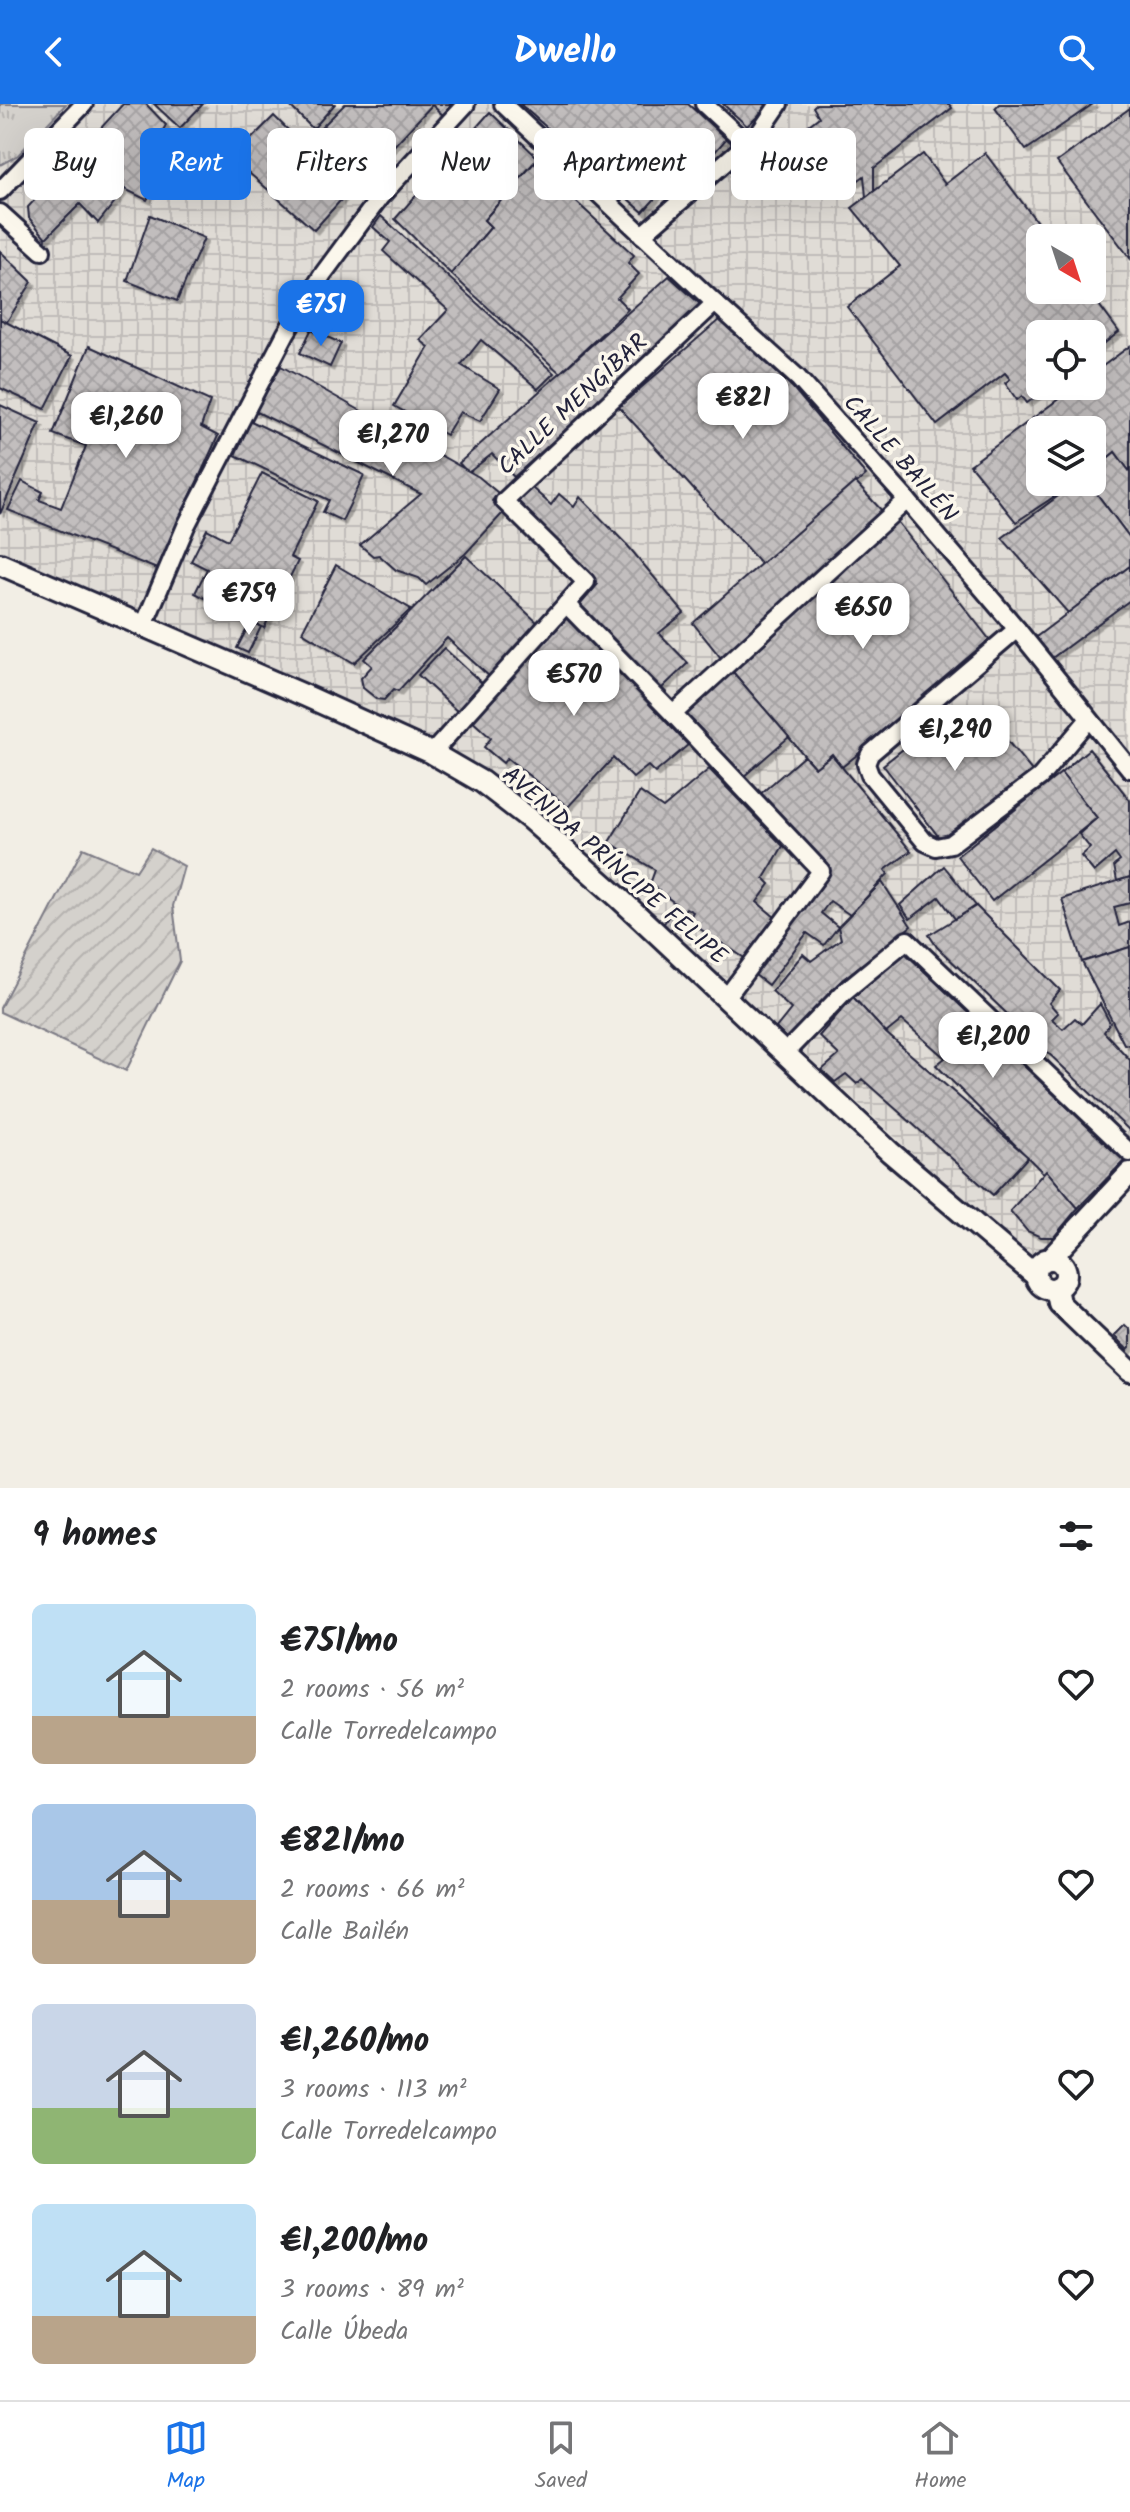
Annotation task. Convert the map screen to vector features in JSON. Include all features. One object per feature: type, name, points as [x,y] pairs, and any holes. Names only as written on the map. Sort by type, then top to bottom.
[{"type":"main road","name":"AVENIDA PRÍNCIPE FELIPE","points":[[0,564],[432,753],[482,782],[530,819],[618,897],[890,1152],[1036,1276]]},
{"type":"main road","points":[[1050,1259],[1060,1262],[1065,1271],[1064,1281],[1056,1288],[1043,1287],[1036,1276],[1041,1263],[1050,1259],[1130,1173]]},
{"type":"main road","points":[[1056,1288],[1059,1303],[1130,1371]]},
{"type":"street","points":[[0,191],[84,104]]},
{"type":"street","points":[[144,625],[186,526],[286,333],[323,274],[380,197],[466,104]]},
{"type":"street","name":"CALLE BAILÉN","points":[[503,104],[798,378],[1017,629],[1130,769]]},
{"type":"street","points":[[704,104],[731,129]]},
{"type":"street","points":[[763,128],[779,104]]},
{"type":"street","points":[[642,235],[731,156]]},
{"type":"street","points":[[0,213],[42,251]]},
{"type":"street","name":"CALLE MENGÍBAR","points":[[432,753],[586,582],[504,501],[715,303]]},
{"type":"street","points":[[673,714],[907,500]]},
{"type":"street","points":[[566,604],[821,871],[726,998]]},
{"type":"street","points":[[1017,629],[870,754],[866,764],[870,775],[925,842],[936,847],[951,844],[1040,777],[1088,720]]},
{"type":"street","points":[[785,1053],[845,991],[907,940],[1130,1153]]},
{"type":"shaded area","points":[[0,104],[1130,104],[1130,1183],[1041,1272],[543,812],[432,753],[0,555]]},
{"type":"green space","points":[[0,104],[66,104],[43,128],[24,128],[24,149],[0,165]]},
{"type":"green space","points":[[83,848],[136,871],[151,848],[184,866],[173,906],[180,961],[126,1071],[0,1012]]},
{"type":"building","points":[[123,104],[146,104],[166,125],[164,128],[140,128],[140,196],[124,190],[124,128],[101,128]]},
{"type":"building","points":[[154,104],[203,104],[180,128]]},
{"type":"building","points":[[288,104],[335,104],[312,128]]},
{"type":"building","points":[[345,104],[460,104],[446,118],[432,105],[396,144],[396,128],[321,128]]},
{"type":"building","points":[[520,104],[688,104],[714,128],[547,128]]},
{"type":"building","points":[[723,104],[767,104],[747,126]]},
{"type":"building","points":[[816,104],[949,104],[952,108],[874,168],[874,191],[866,197],[864,176],[856,182],[856,128],[805,128],[819,117],[813,107]]},
{"type":"building","points":[[999,104],[1093,104],[1026,150],[995,108]]},
{"type":"building","points":[[1130,108],[1130,258],[1106,224],[1057,162]]},
{"type":"building","points":[[490,112],[507,128],[476,128]]},
{"type":"building","points":[[274,116],[286,128],[267,128],[267,189],[251,175],[251,139]]},
{"type":"building","points":[[715,129],[726,139],[715,152]]},
{"type":"building","points":[[518,139],[534,154],[534,163],[518,181]]},
{"type":"building","points":[[985,153],[1038,224],[1026,224],[1026,304],[1098,304],[1119,332],[1106,342],[1106,320],[1026,320],[1026,400],[1031,400],[1027,403],[1022,396],[1017,400],[1005,383],[1010,379],[1005,373],[937,425],[847,307],[900,266],[852,208],[923,154],[945,184]]},
{"type":"building","points":[[534,163],[534,200],[574,200],[634,255],[628,263],[639,274],[617,298],[628,309],[560,373],[451,274],[491,227],[484,220],[502,200],[518,200],[518,181]]},
{"type":"building","points":[[34,200],[116,200],[98,223],[80,204],[46,238],[29,218],[28,207]]},
{"type":"building","points":[[280,200],[341,200],[314,230]]},
{"type":"building","points":[[412,200],[501,200],[484,220],[491,227],[451,274],[395,219]]},
{"type":"building","points":[[629,200],[654,200],[643,212]]},
{"type":"building","points":[[150,215],[204,238],[177,301],[127,281]]},
{"type":"building","points":[[381,216],[554,373],[538,389],[481,340],[461,365],[500,389],[480,421],[460,412],[446,435],[394,406],[429,347],[420,340],[448,310],[383,251],[390,242],[373,227]]},
{"type":"building","points":[[0,251],[32,282],[6,323],[0,320]]},
{"type":"building","points":[[669,276],[702,306],[514,477],[492,454],[468,473],[459,463]]},
{"type":"building","points":[[0,319],[72,356],[45,409],[0,388]]},
{"type":"building","points":[[720,319],[793,388],[866,475],[762,565],[619,407]]},
{"type":"building","points":[[311,330],[341,343],[330,367],[300,353]]},
{"type":"building","points":[[89,346],[210,401],[201,427],[218,436],[157,569],[8,510],[22,481],[43,492],[39,500],[61,508],[86,446],[53,434]]},
{"type":"building","points":[[1130,346],[1130,472],[1115,452],[1106,459],[1106,416],[1036,416],[1057,400],[1106,400],[1106,364]]},
{"type":"building","points":[[281,366],[479,477],[498,493],[492,501],[503,513],[465,554],[426,585],[419,578],[396,570],[379,555],[373,556],[360,545],[421,494],[255,411]]},
{"type":"building","points":[[0,405],[40,423],[0,514]]},
{"type":"building","points":[[251,421],[364,475],[342,521],[323,512],[329,500],[235,455]]},
{"type":"building","points":[[1026,423],[1026,496],[1055,496],[1016,522],[970,465]]},
{"type":"building","points":[[1115,452],[1130,472],[1130,538],[1098,496],[1106,496],[1106,459]]},
{"type":"building","points":[[262,473],[318,501],[290,557],[298,561],[264,628],[195,593],[207,569],[191,561],[207,529],[228,540]]},
{"type":"building","points":[[855,482],[884,513],[721,658],[693,623]]},
{"type":"building","points":[[532,488],[551,505],[559,494],[574,507],[580,497],[628,546],[684,613],[659,633],[688,663],[661,689],[580,605],[598,584],[516,502]]},
{"type":"building","points":[[1058,496],[1098,496],[1130,538],[1130,566],[1068,613],[1002,538]]},
{"type":"building","points":[[896,520],[993,644],[842,767],[832,754],[815,768],[732,671]]},
{"type":"building","points":[[466,556],[539,624],[490,677],[447,638],[398,691],[394,689],[384,700],[377,699],[363,688],[361,678],[372,666],[364,659]]},
{"type":"building","points":[[336,565],[411,609],[354,663],[302,632]]},
{"type":"building","points":[[1130,566],[1130,600],[1052,658],[1036,637]]},
{"type":"building","points":[[568,617],[688,745],[655,773],[648,766],[633,778],[613,758],[568,807],[507,758],[503,763],[484,747],[491,738],[470,719]]},
{"type":"building","points":[[251,621],[261,627],[248,653],[237,648]]},
{"type":"building","points":[[444,648],[485,686],[459,713],[418,675]]},
{"type":"building","points":[[732,671],[789,737],[743,777],[686,715]]},
{"type":"building","points":[[956,707],[987,746],[1001,733],[1032,771],[942,841],[883,765]]},
{"type":"building","points":[[1089,749],[1130,800],[1130,877],[1117,881],[1114,866],[1120,861],[1115,854],[1094,872],[1081,856],[1090,848],[1079,834],[1097,818],[1061,773]]},
{"type":"building","points":[[832,755],[911,851],[885,870],[888,874],[850,915],[830,901],[821,913],[838,927],[824,945],[807,933],[768,985],[754,974],[828,874],[759,795],[804,756],[815,768]]},
{"type":"building","points":[[709,769],[783,846],[764,878],[770,884],[757,902],[776,918],[746,959],[688,921],[693,912],[686,908],[670,931],[663,925],[676,904],[650,884],[655,870],[609,842],[640,792],[663,808]]},
{"type":"building","points":[[1061,773],[1097,818],[992,901],[957,856]]},
{"type":"building","points":[[944,866],[976,906],[956,920],[939,897],[910,919],[900,905]]},
{"type":"building","points":[[1130,877],[1130,903],[1114,907],[1119,926],[1130,922],[1130,947],[1082,962],[1062,899]]},
{"type":"building","points":[[882,882],[911,926],[842,980],[788,1040],[776,1028],[791,1009],[772,991],[803,954],[811,961],[841,939],[838,927]]},
{"type":"building","points":[[976,906],[1060,990],[1049,1003],[1058,1013],[1052,1019],[1063,1029],[1075,1018],[1082,1024],[1100,1004],[1110,1023],[1104,1032],[1130,1060],[1130,1131],[937,947],[929,935]]},
{"type":"building","points":[[1130,947],[1130,1045],[1124,1044],[1082,962]]},
{"type":"building","points":[[905,953],[1124,1161],[1078,1208],[936,1065],[945,1058],[902,1020],[886,1033],[853,997]]},
{"type":"building","points":[[853,997],[886,1033],[1028,1157],[993,1195],[862,1079],[857,1084],[846,1074],[835,1082],[822,1070],[839,1055],[819,1036]]},
{"type":"building","points":[[1046,1170],[1078,1208],[1054,1237],[1041,1237],[1027,1231],[1010,1211]]},
{"type":"building","points":[[1125,1325],[1130,1330],[1128,1350],[1114,1336]]}]
